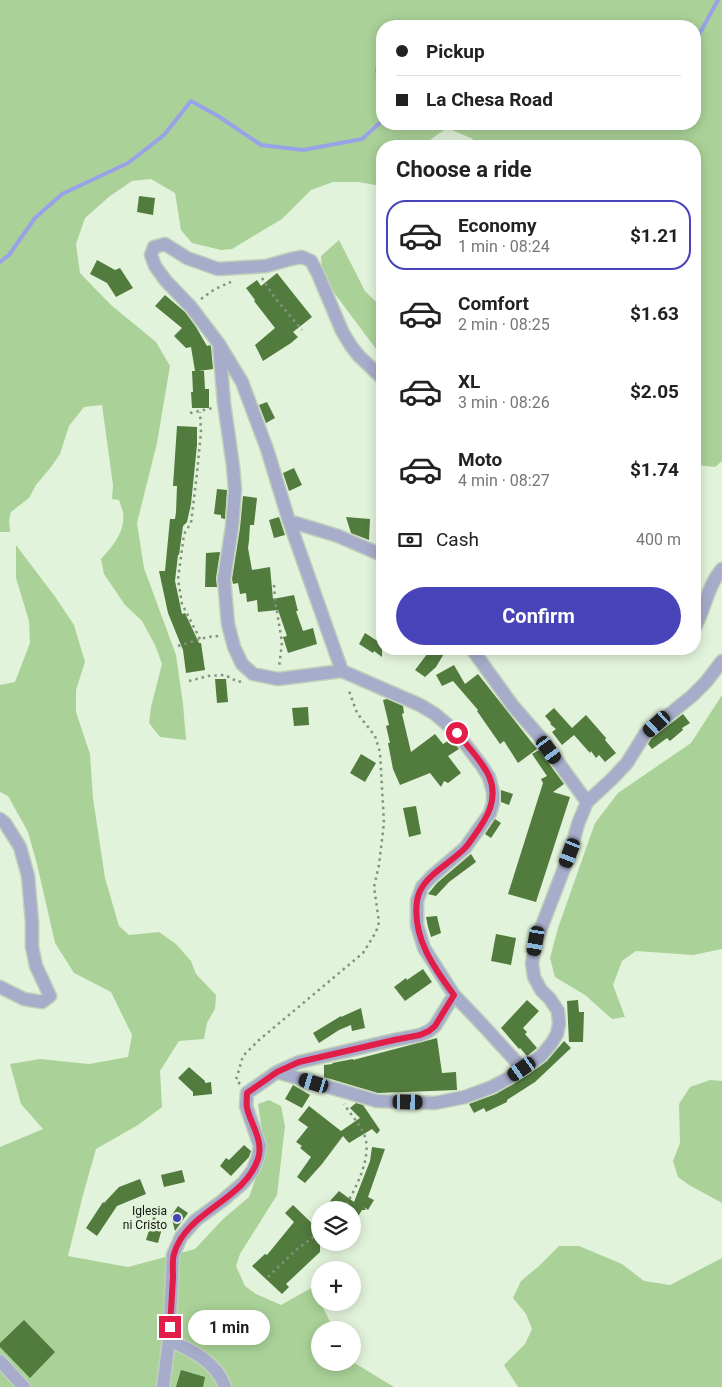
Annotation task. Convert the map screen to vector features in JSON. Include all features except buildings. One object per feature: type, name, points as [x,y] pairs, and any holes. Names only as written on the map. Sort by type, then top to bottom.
[{"type":"street","points":[[342,671],[289,520],[267,449],[242,382],[219,344],[155,266],[152,255],[154,247],[165,244],[187,258],[218,269],[266,266],[291,258],[302,257],[311,261],[342,331],[351,346],[376,372]]},
{"type":"street","points":[[219,344],[235,490],[232,527],[224,579],[228,624],[234,647],[242,664],[253,674],[278,679],[342,671],[420,705],[435,714],[457,733],[490,777],[493,792],[493,803],[490,813],[465,848],[422,886],[417,900],[417,925],[424,948],[454,995],[522,1069]]},
{"type":"street","points":[[289,520],[338,536],[376,552]]},
{"type":"street","points":[[701,614],[721,572]]},
{"type":"street","points":[[476,655],[512,706],[540,737],[587,802]]},
{"type":"street","points":[[277,1072],[377,1101],[434,1103],[465,1097],[492,1087],[541,1056],[557,1034],[559,1024],[558,1011],[541,990],[534,977],[532,963],[536,941],[570,853],[578,824],[587,802],[612,780],[627,763],[645,734],[692,696],[706,682],[722,661]]},
{"type":"street","points":[[0,819],[5,823],[20,847],[28,876],[32,947],[36,966],[50,996],[42,1002],[24,999],[0,987]]},
{"type":"street","points":[[163,1387],[169,1340],[174,1255],[182,1237],[196,1220],[243,1183],[253,1170],[258,1157],[260,1146],[246,1106],[247,1093],[277,1072],[299,1062],[420,1035],[429,1031],[435,1026],[454,995]]},
{"type":"street","points":[[169,1340],[184,1347],[210,1364],[225,1387]]},
{"type":"street","points":[[0,1361],[24,1387]]},
{"type":"path","points":[[259,276],[262,277],[275,298],[302,330]]},
{"type":"path","points":[[191,308],[215,289],[232,282]]},
{"type":"path","points":[[190,413],[200,412],[224,403]]},
{"type":"path","points":[[200,412],[197,473],[191,523],[184,534],[178,580],[182,604],[200,639]]},
{"type":"path","points":[[274,585],[282,642],[278,679]]},
{"type":"path","points":[[178,646],[212,636],[230,636]]},
{"type":"path","points":[[247,1093],[236,1080],[243,1056],[259,1040],[363,953],[376,932],[379,922],[374,887],[379,865],[384,823],[380,752],[375,736],[357,713],[342,671]]},
{"type":"path","points":[[189,681],[208,676],[226,675],[238,682],[248,679],[253,674]]},
{"type":"path","points":[[333,1089],[360,1127],[365,1137],[367,1149],[364,1165],[348,1201]]},
{"type":"path","points":[[268,1277],[296,1250],[311,1239]]},
{"type":"green space","points":[[0,0],[722,0],[722,461],[715,467],[701,466],[701,140],[473,140],[452,130],[701,130],[701,20],[376,20],[376,130],[444,130],[430,140],[376,140],[376,185],[358,182],[333,182],[311,190],[282,219],[232,249],[221,250],[192,243],[181,230],[175,193],[151,179],[132,181],[110,196],[85,218],[76,244],[80,273],[111,305],[156,342],[170,366],[157,443],[137,523],[144,568],[176,655],[186,740],[160,737],[149,723],[162,664],[155,645],[142,621],[125,605],[104,574],[101,559],[121,532],[123,512],[119,500],[112,499],[113,485],[102,405],[84,407],[69,426],[60,454],[36,485],[29,498],[11,512],[9,520],[10,532],[0,532]]},
{"type":"green space","points":[[339,240],[365,291],[376,302],[376,349],[332,290],[322,272],[321,256]]},
{"type":"green space","points":[[16,545],[74,625],[85,662],[76,690],[76,712],[90,754],[93,798],[105,878],[119,926],[129,935],[159,932],[176,944],[191,961],[196,974],[216,995],[215,1009],[207,1023],[204,1039],[179,1041],[160,1071],[162,1107],[138,1125],[96,1149],[68,1256],[128,1267],[195,1249],[223,1219],[249,1197],[265,1153],[258,1104],[269,1100],[281,1106],[285,1126],[277,1195],[240,1254],[236,1266],[245,1286],[256,1294],[281,1305],[311,1288],[311,1311],[325,1311],[330,1321],[311,1321],[311,1371],[361,1371],[361,1367],[394,1387],[0,1387],[0,1147],[43,1129],[21,1104],[10,1064],[40,1059],[89,1064],[128,1057],[132,1035],[111,992],[74,973],[55,943],[28,832],[8,796],[0,792],[0,685],[15,682],[30,643],[29,621],[16,578]]},
{"type":"green space","points":[[722,695],[722,949],[693,955],[636,951],[622,961],[613,985],[625,1017],[612,1019],[585,995],[555,977],[550,958],[558,928],[595,823],[618,793],[691,743]]},
{"type":"green space","points":[[710,1080],[722,1081],[722,1203],[678,1177],[673,1161],[680,1143],[679,1104],[690,1087]]},
{"type":"green space","points":[[559,1246],[579,1246],[622,1264],[644,1281],[670,1285],[722,1258],[722,1387],[518,1387],[504,1365],[525,1344],[532,1329],[526,1314],[513,1298],[521,1281]]},
{"type":"waterway","points":[[701,31],[718,0]]},
{"type":"waterway","points":[[0,262],[9,255],[35,218],[62,194],[128,163],[164,135],[191,101],[218,116],[261,145],[303,150],[362,139],[376,126]]},
{"type":"place","name":"Iglesia ni Cristo","points":[[177,1218]]},
{"type":"route","points":[[170,1327],[174,1255],[182,1237],[196,1220],[243,1183],[253,1170],[258,1157],[260,1146],[246,1106],[247,1093],[277,1072],[299,1062],[420,1035],[429,1031],[435,1026],[454,995],[424,948],[417,925],[417,900],[422,886],[465,848],[490,813],[493,803],[490,777],[457,733]]}]
